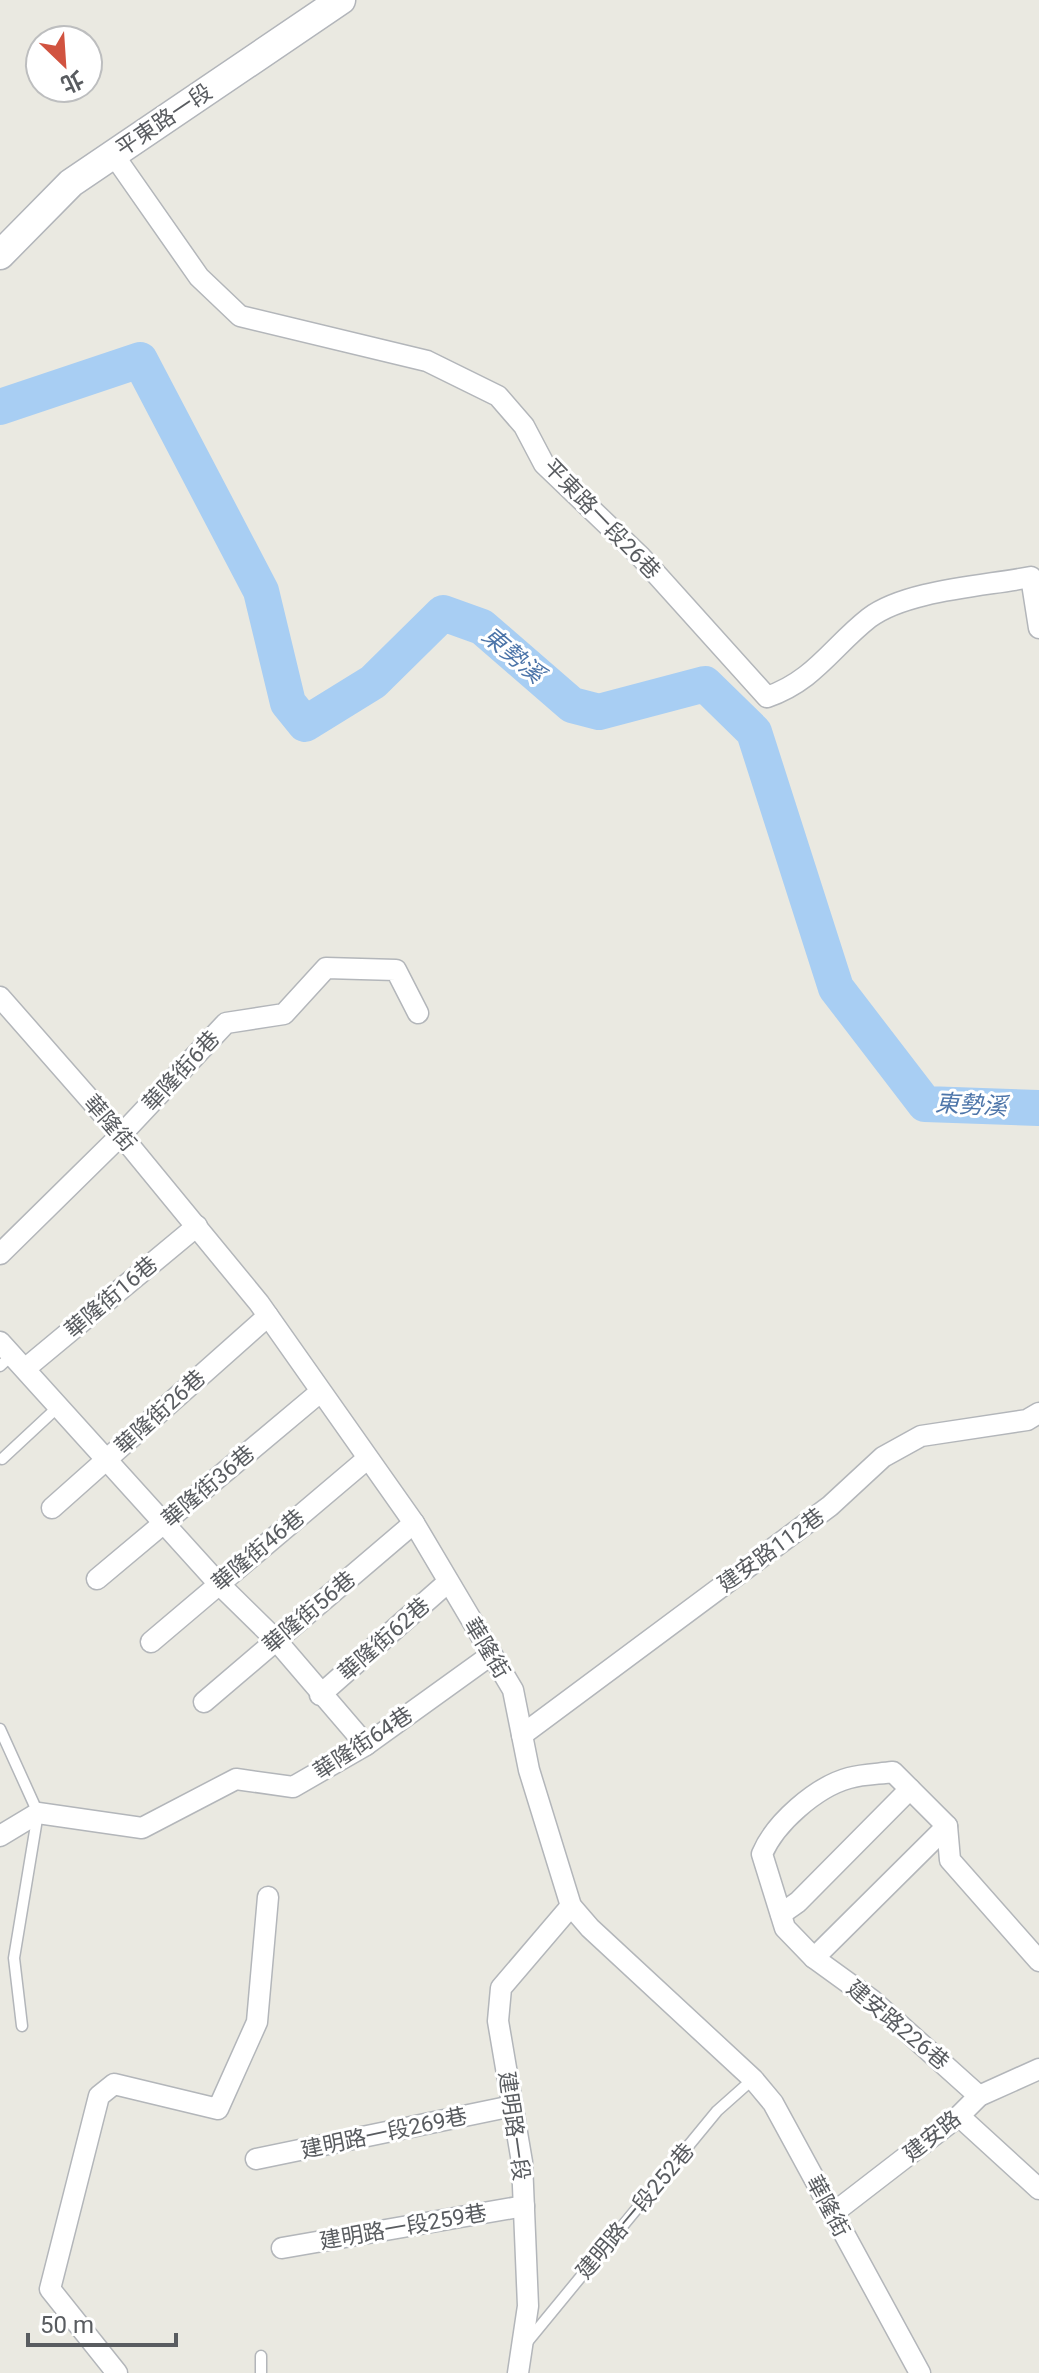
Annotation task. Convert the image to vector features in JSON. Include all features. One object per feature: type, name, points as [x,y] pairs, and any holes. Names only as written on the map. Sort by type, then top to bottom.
[{"type":"street","name":"平東路一段","points":[[0,255],[71,183],[341,0]]},
{"type":"street","name":"平東路一段26巷","points":[[113,154],[199,277],[240,316],[427,361],[498,396],[524,426],[544,464],[640,556],[767,697],[794,687],[871,617],[904,601],[1031,577],[1039,628]]},
{"type":"street","name":"華隆街6巷","points":[[0,1254],[121,1135],[226,1023],[284,1014],[326,968],[396,970],[418,1013]]},
{"type":"street","name":"華隆街","points":[[0,997],[121,1135],[268,1316],[319,1393],[414,1523],[513,1690],[522,1735],[571,1906],[590,1928],[753,2079],[773,2103],[920,2373]]},
{"type":"street","name":"華隆街16巷","points":[[9,1358],[197,1226]]},
{"type":"street","name":"華隆街26巷","points":[[52,1508],[268,1316]]},
{"type":"street","points":[[9,1358],[59,1406],[218,1583],[276,1640],[366,1745]]},
{"type":"street","name":"華隆街36巷","points":[[97,1579],[319,1393]]},
{"type":"street","name":"建安路112巷","points":[[522,1735],[830,1506],[883,1457],[921,1436],[1014,1423],[1039,1413]]},
{"type":"street","name":"華隆街46巷","points":[[151,1642],[367,1459]]},
{"type":"street","name":"華隆街56巷","points":[[204,1702],[414,1523]]},
{"type":"street","name":"華隆街62巷","points":[[320,1695],[447,1583]]},
{"type":"street","name":"華隆街64巷","points":[[38,1813],[142,1828],[236,1779],[293,1787],[366,1745],[491,1655]]},
{"type":"street","name":"建安路226巷","points":[[947,1826],[893,1772],[849,1778],[818,1793],[769,1837],[762,1854],[785,1928],[814,1958],[872,2000],[979,2096]]},
{"type":"street","points":[[781,1914],[798,1902],[910,1789]]},
{"type":"street","points":[[0,1836],[38,1813]]},
{"type":"street","points":[[814,1958],[947,1826]]},
{"type":"street","points":[[947,1826],[950,1860],[1039,1961]]},
{"type":"street","points":[[118,2373],[50,2289],[99,2096],[114,2084],[218,2109],[257,2022],[268,1897]]},
{"type":"street","name":"建明路一段","points":[[518,2373],[528,2306],[524,2206],[522,2162],[498,2021],[501,1988],[571,1906]]},
{"type":"street","name":"建安路","points":[[832,2214],[959,2116],[979,2096],[1039,2069]]},
{"type":"street","name":"建明路一段269巷","points":[[256,2159],[512,2106]]},
{"type":"street","points":[[959,2116],[1039,2189]]},
{"type":"street","name":"建明路一段259巷","points":[[282,2248],[524,2206]]},
{"type":"lane","points":[[2,1459],[59,1406]]},
{"type":"lane","points":[[0,1729],[38,1813],[14,1958],[22,2026]]},
{"type":"lane","name":"建明路一段252巷","points":[[522,2348],[717,2111],[753,2079]]},
{"type":"lane","points":[[261,2356],[261,2373]]},
{"type":"waterway","name":"東勢溪","points":[[0,407],[140,360],[261,591],[288,703],[305,724],[373,682],[443,613],[482,627],[572,705],[599,712],[705,684],[754,732],[836,988],[925,1104],[1039,1108]]}]
